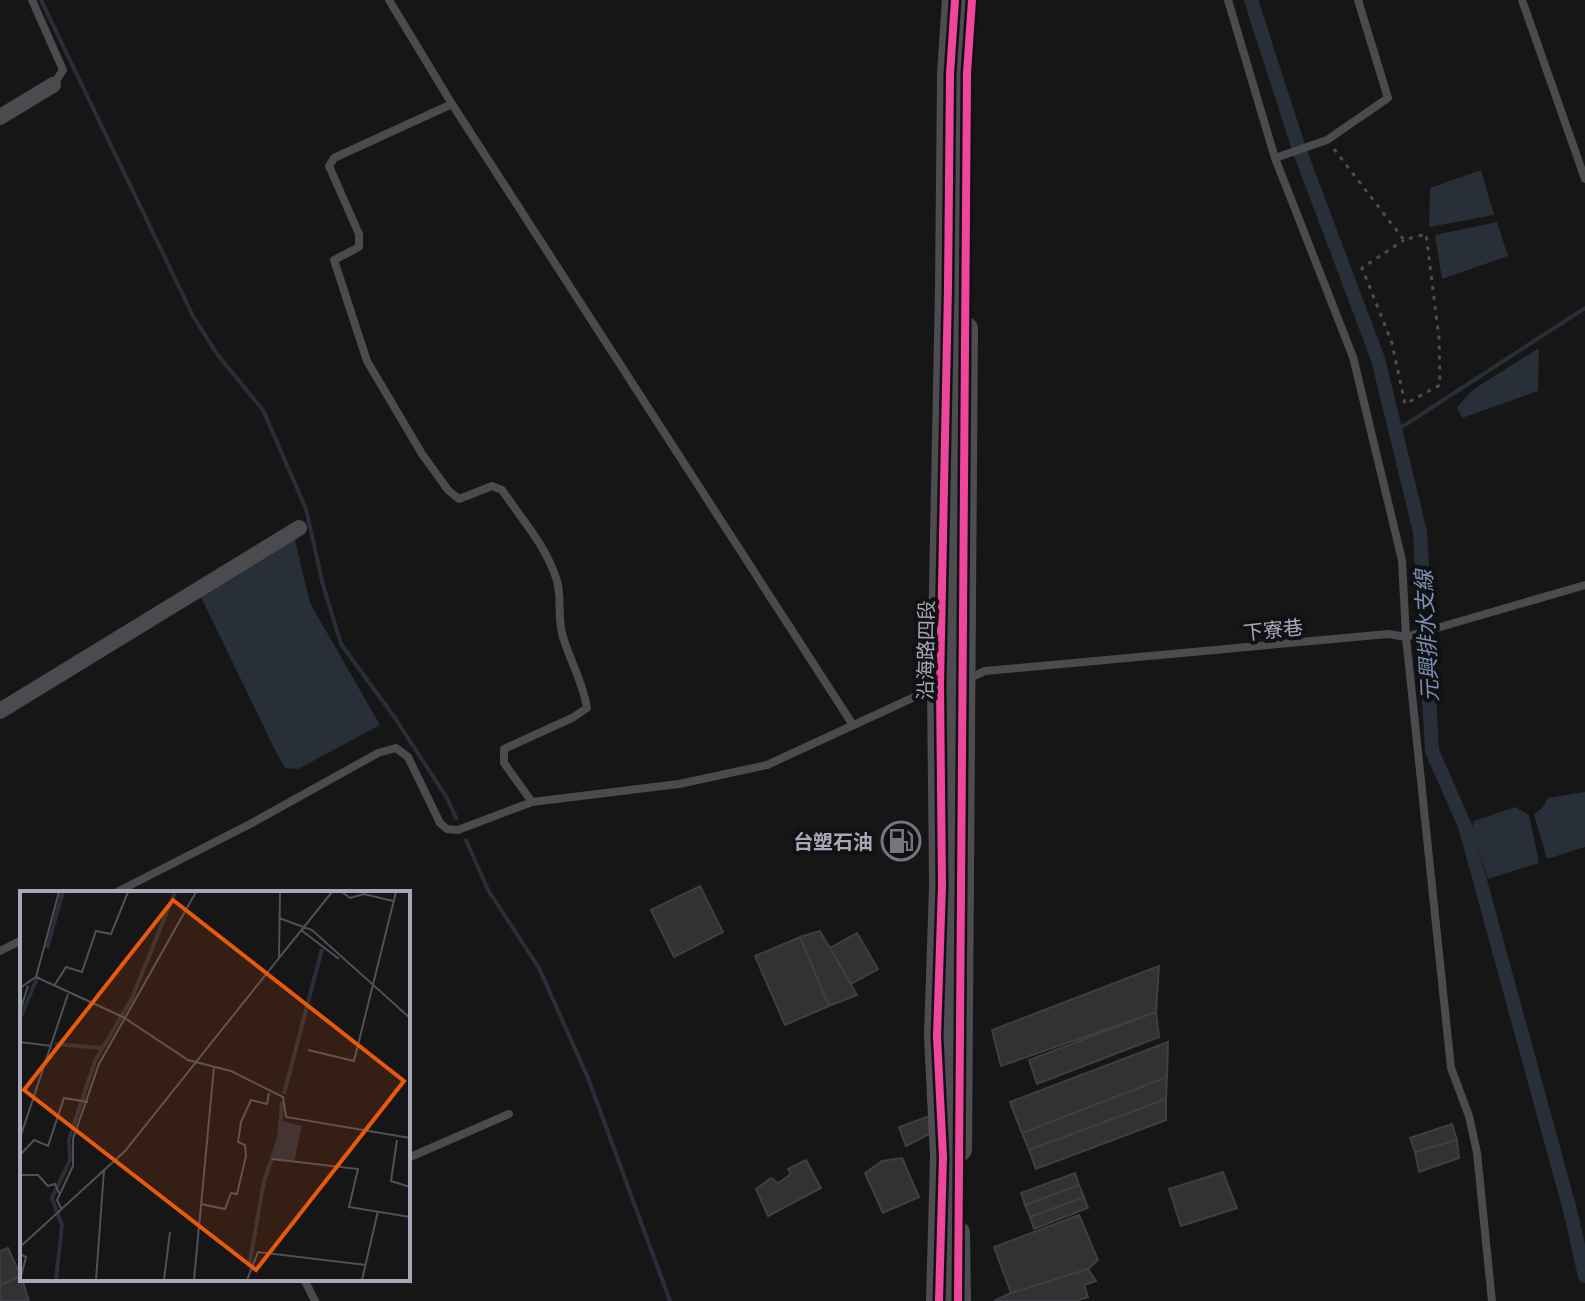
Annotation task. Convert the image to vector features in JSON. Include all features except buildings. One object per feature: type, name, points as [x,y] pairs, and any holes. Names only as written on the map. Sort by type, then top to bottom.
[{"type":"main road","name":"沿海路四段","points":[[955,0],[950,74],[957,246]]},
{"type":"main road","name":"沿海路四段","points":[[939,1301],[943,1157],[937,1036],[950,684],[957,246],[972,0]]},
{"type":"main road","name":"沿海路四段","points":[[950,684],[961,1037],[958,1301]]},
{"type":"street","points":[[0,117],[53,85]]},
{"type":"street","points":[[0,711],[299,528]]},
{"type":"lane","points":[[32,0],[63,70],[53,85]]},
{"type":"lane","points":[[389,0],[452,104],[853,725]]},
{"type":"lane","points":[[1228,0],[1275,158],[1353,357],[1402,560],[1406,637],[1451,1068],[1469,1116],[1477,1153],[1492,1301]]},
{"type":"lane","points":[[1275,158],[1327,140],[1388,98],[1358,0]]},
{"type":"lane","points":[[1522,0],[1585,179]]},
{"type":"lane","points":[[452,104],[334,158],[329,166],[359,234],[359,247],[334,260],[367,361],[422,454],[448,490],[459,499],[492,486],[502,490],[547,556],[558,583],[559,624],[587,708],[504,749],[504,763],[532,802]]},
{"type":"lane","name":"下寮巷","points":[[119,891],[252,823],[378,753],[396,748],[408,757],[440,823],[447,829],[458,830],[532,802],[679,784],[767,765],[853,725],[985,671],[1388,634],[1406,637],[1585,585]]},
{"type":"lane","points":[[0,951],[20,941]]},
{"type":"lane","points":[[410,1157],[509,1114]]},
{"type":"lane","points":[[305,1281],[315,1301]]},
{"type":"path","points":[[1327,140],[1404,240]]},
{"type":"path","points":[[1426,234],[1439,338],[1440,385],[1405,404],[1392,343],[1362,268],[1404,240],[1426,234]]},
{"type":"shaded area","points":[[1481,170],[1494,215],[1429,227],[1430,188]]},
{"type":"shaded area","points":[[1497,222],[1508,256],[1442,279],[1435,235]]},
{"type":"shaded area","points":[[1539,348],[1538,391],[1462,418],[1457,407],[1474,389]]},
{"type":"shaded area","points":[[294,536],[310,603],[380,725],[298,769],[285,768],[276,752],[198,591]]},
{"type":"shaded area","points":[[1585,792],[1585,847],[1547,859],[1534,814],[1548,798]]},
{"type":"shaded area","points":[[1515,807],[1529,815],[1539,863],[1488,879],[1472,828],[1474,821]]},
{"type":"waterway","points":[[41,0],[193,316],[217,354],[263,410],[306,509],[323,585],[341,644],[395,718],[447,798],[456,818]]},
{"type":"waterway","name":"元興排水支線","points":[[1251,0],[1299,149],[1378,359],[1420,532],[1432,751],[1465,826],[1570,1210],[1585,1276]]},
{"type":"waterway","points":[[1394,432],[1585,308]]},
{"type":"waterway","points":[[466,840],[488,890],[539,968],[588,1078],[670,1301]]},
{"type":"cycle path","points":[[939,1301],[943,1157],[937,1036],[942,886],[940,686],[950,74],[955,0]]},
{"type":"cycle path","points":[[958,1301],[967,73],[972,0]]},
{"type":"place","name":"台塑石油","points":[[901,841]]}]
